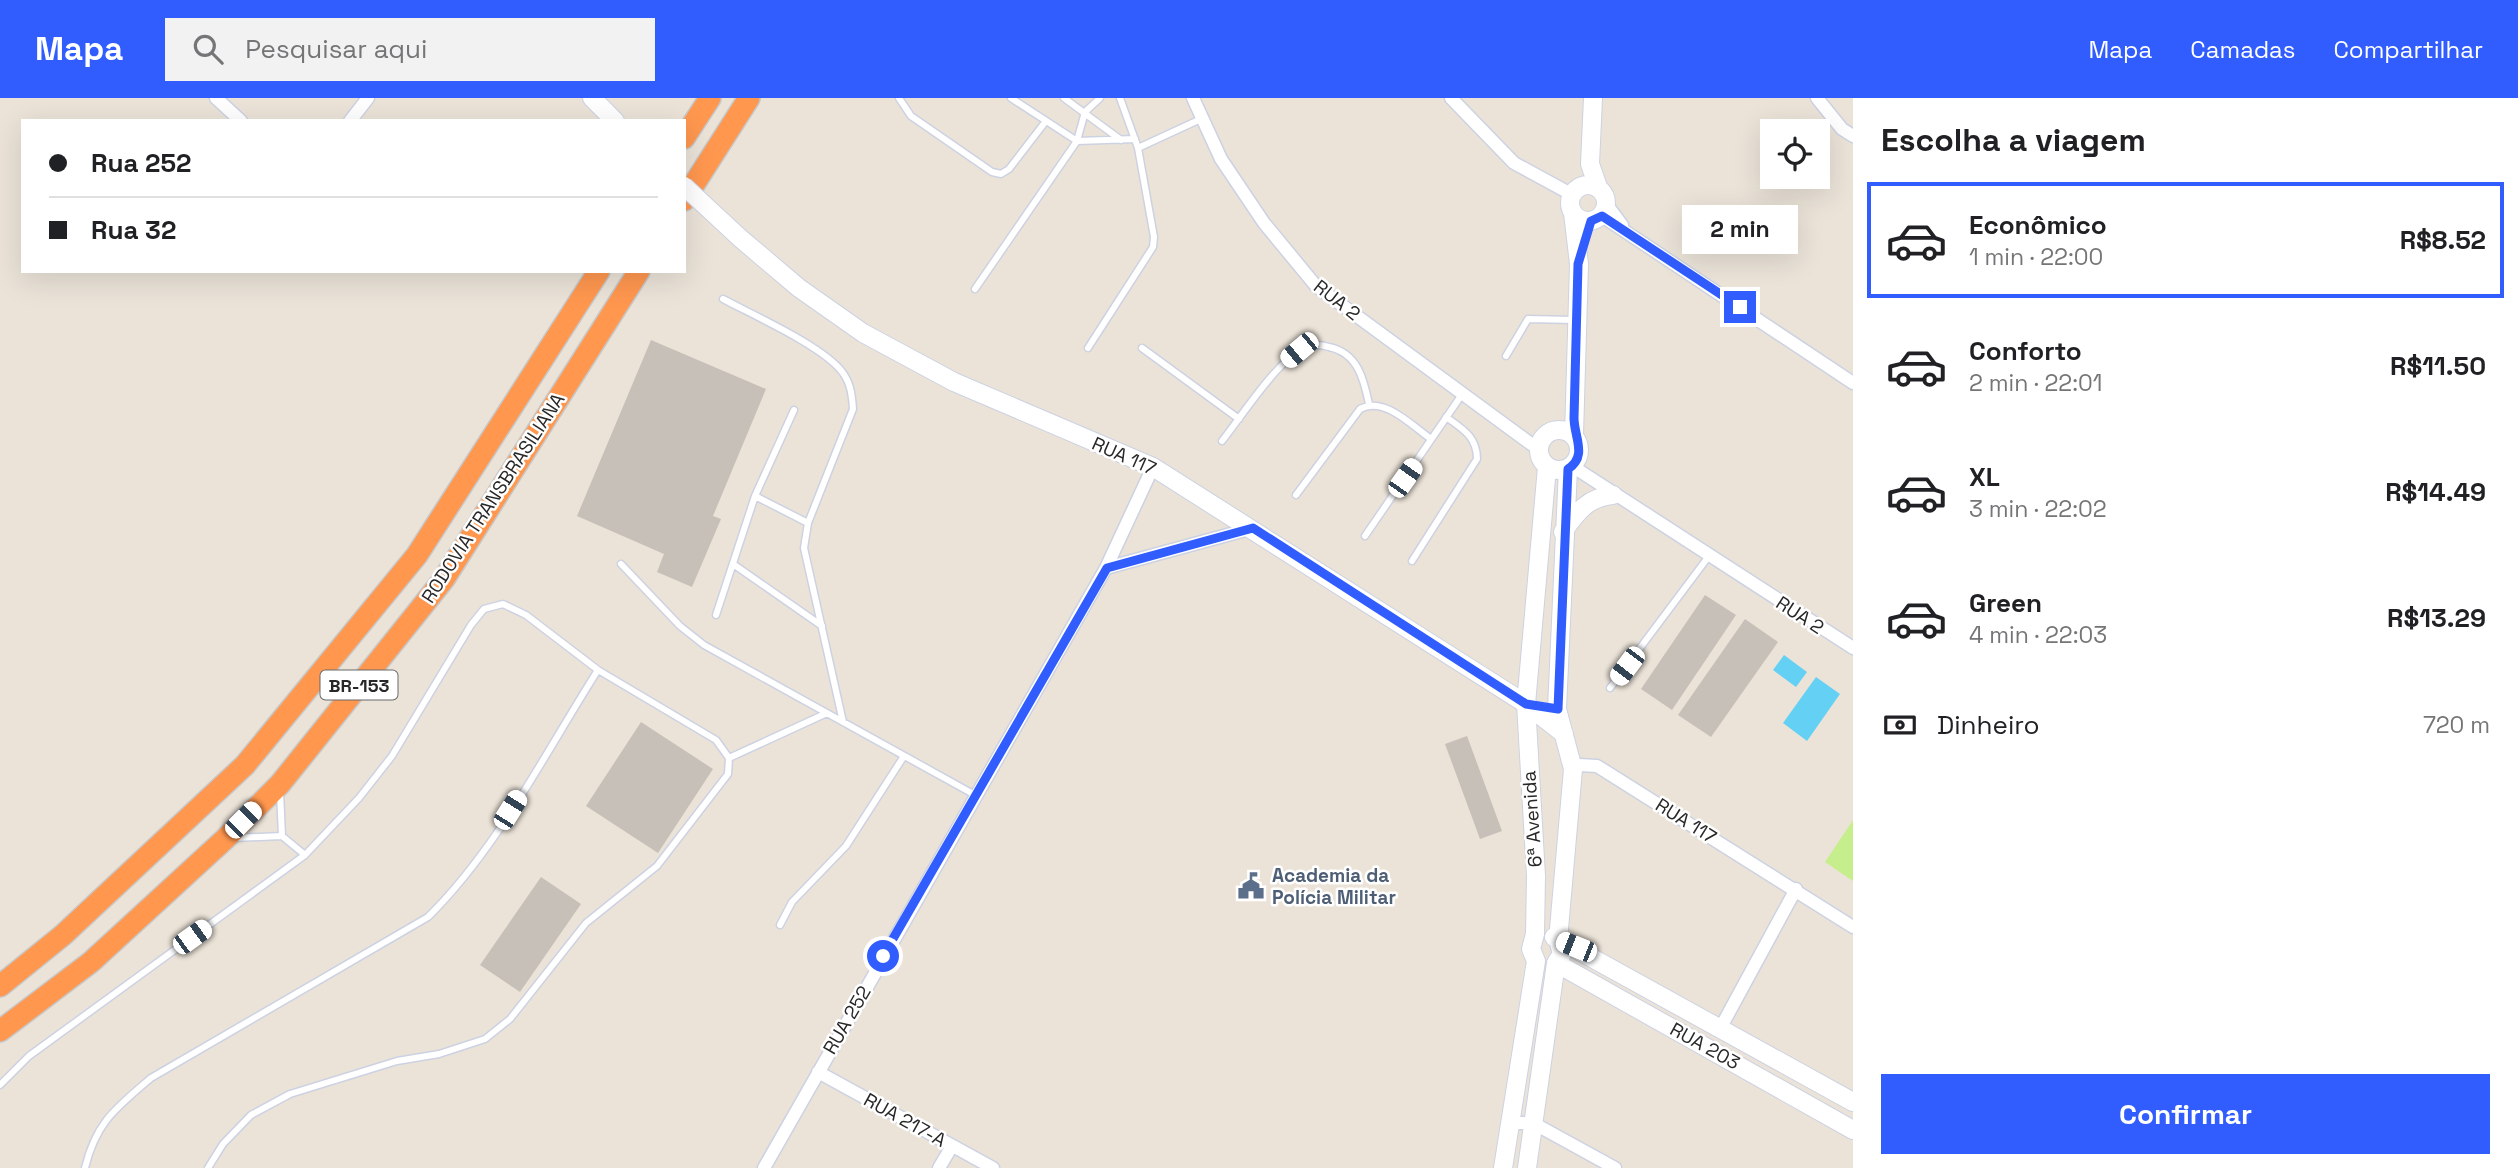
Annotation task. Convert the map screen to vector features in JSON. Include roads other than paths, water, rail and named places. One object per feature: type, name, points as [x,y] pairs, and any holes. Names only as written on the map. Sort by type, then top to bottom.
[{"type":"highway","points":[[686,135],[710,98]]},
{"type":"highway","points":[[686,197],[749,98]]},
{"type":"highway","name":"RODOVIA TRANSBRASILIANA","points":[[0,986],[63,935],[245,765],[416,555],[599,273]]},
{"type":"highway","name":"RODOVIA TRANSBRASILIANA","points":[[0,1031],[91,962],[225,839],[280,784],[444,579],[638,273]]},
{"type":"street","points":[[216,98],[239,119]]},
{"type":"street","points":[[352,119],[368,98]]},
{"type":"street","points":[[592,98],[613,119]]},
{"type":"street","name":"RUA 2","points":[[1193,98],[1221,159],[1315,286],[1538,449]]},
{"type":"street","points":[[1451,98],[1514,163],[1606,198],[1578,264]]},
{"type":"street","points":[[1817,98],[1842,128],[1853,136]]},
{"type":"street","points":[[1574,401],[1555,430],[1543,436],[1538,449],[1547,467],[1557,471],[1570,468],[1579,457],[1580,447],[1574,435],[1578,264],[1573,213],[1569,204],[1583,189],[1590,164],[1597,101]]},
{"type":"street","name":"RUA 117","points":[[686,188],[799,288],[863,333],[954,382],[1153,467],[1253,528],[1526,704],[1564,734]]},
{"type":"street","points":[[1573,213],[1584,221],[1600,214]]},
{"type":"street","points":[[1600,214],[1853,383]]},
{"type":"street","points":[[1555,430],[1574,435]]},
{"type":"street","name":"RUA 252","points":[[764,1168],[1107,568],[1153,467]]},
{"type":"street","name":"6ª Avenida","points":[[1503,1168],[1536,961],[1531,949],[1535,934],[1536,876],[1526,704],[1547,467]]},
{"type":"street","name":"RUA 2","points":[[1570,468],[1613,495],[1628,501],[1853,648]]},
{"type":"street","name":"6ª Avenida","points":[[1527,1168],[1556,963],[1562,954],[1558,940],[1573,769],[1558,709],[1563,532],[1570,468]]},
{"type":"street","points":[[1563,532],[1579,509],[1599,496],[1613,495]]},
{"type":"street","points":[[1107,568],[1253,528]]},
{"type":"street","points":[[1526,704],[1558,709]]},
{"type":"street","name":"RUA 117","points":[[1573,769],[1580,765],[1597,766],[1853,927]]},
{"type":"street","points":[[1721,1027],[1796,889]]},
{"type":"street","points":[[1535,934],[1546,931],[1558,940]]},
{"type":"street","name":"RUA 203","points":[[1558,940],[1721,1027],[1853,1102]]},
{"type":"street","points":[[1536,961],[1556,963]]},
{"type":"street","name":"RUA 203","points":[[1556,963],[1853,1130]]},
{"type":"street","name":"RUA 217-A","points":[[818,1072],[993,1168]]},
{"type":"street","points":[[1509,1123],[1533,1123],[1615,1168]]},
{"type":"street","points":[[939,1168],[952,1146]]},
{"type":"lane","points":[[899,98],[911,116],[992,172],[1001,174],[1015,162],[1046,121]]},
{"type":"lane","points":[[1011,98],[1077,141],[1135,139]]},
{"type":"lane","points":[[1064,98],[1121,140]]},
{"type":"lane","points":[[975,289],[1077,141],[1085,112],[1100,98]]},
{"type":"lane","points":[[1088,348],[1153,247],[1154,237],[1138,148],[1120,98]]},
{"type":"lane","points":[[1138,148],[1203,118]]},
{"type":"lane","points":[[723,299],[828,358],[844,373],[852,391],[853,409],[808,523],[804,548],[843,722]]},
{"type":"lane","points":[[1506,356],[1528,319],[1578,321]]},
{"type":"lane","points":[[1222,441],[1285,362],[1299,350],[1316,344],[1337,348],[1353,359],[1363,375],[1370,404]]},
{"type":"lane","points":[[1142,348],[1239,419]]},
{"type":"lane","points":[[1365,536],[1463,393]]},
{"type":"lane","points":[[1296,495],[1360,409],[1370,404],[1380,404],[1431,439]]},
{"type":"lane","points":[[716,615],[755,496],[794,410]]},
{"type":"lane","points":[[1412,561],[1477,459],[1477,446],[1470,435],[1446,417]]},
{"type":"lane","points":[[755,496],[808,523]]},
{"type":"lane","points":[[1610,688],[1709,556]]},
{"type":"lane","points":[[621,564],[680,626],[704,645],[975,795]]},
{"type":"lane","points":[[733,564],[821,626]]},
{"type":"lane","points":[[0,1086],[29,1056],[305,855],[359,799],[392,756],[471,625],[484,609],[503,604],[526,615],[598,670],[716,740],[729,758],[728,774],[657,866],[586,923],[502,1026],[485,1039],[439,1054],[397,1060],[290,1094],[251,1115],[223,1144],[208,1168]]},
{"type":"lane","points":[[85,1168],[92,1139],[116,1108],[151,1078],[428,917],[454,891],[480,856],[598,670]]},
{"type":"lane","points":[[729,758],[827,713]]},
{"type":"lane","points":[[780,925],[792,902],[846,846],[904,756]]},
{"type":"lane","points":[[280,784],[282,836]]},
{"type":"lane","points":[[225,839],[282,836],[305,855]]},
{"type":"water","points":[[1784,655],[1807,672],[1796,687],[1773,670]]},
{"type":"water","points":[[1816,677],[1840,694],[1807,741],[1783,723]]},
{"type":"place","name":"Academia da Polícia Militar","points":[[1251,886]]}]
